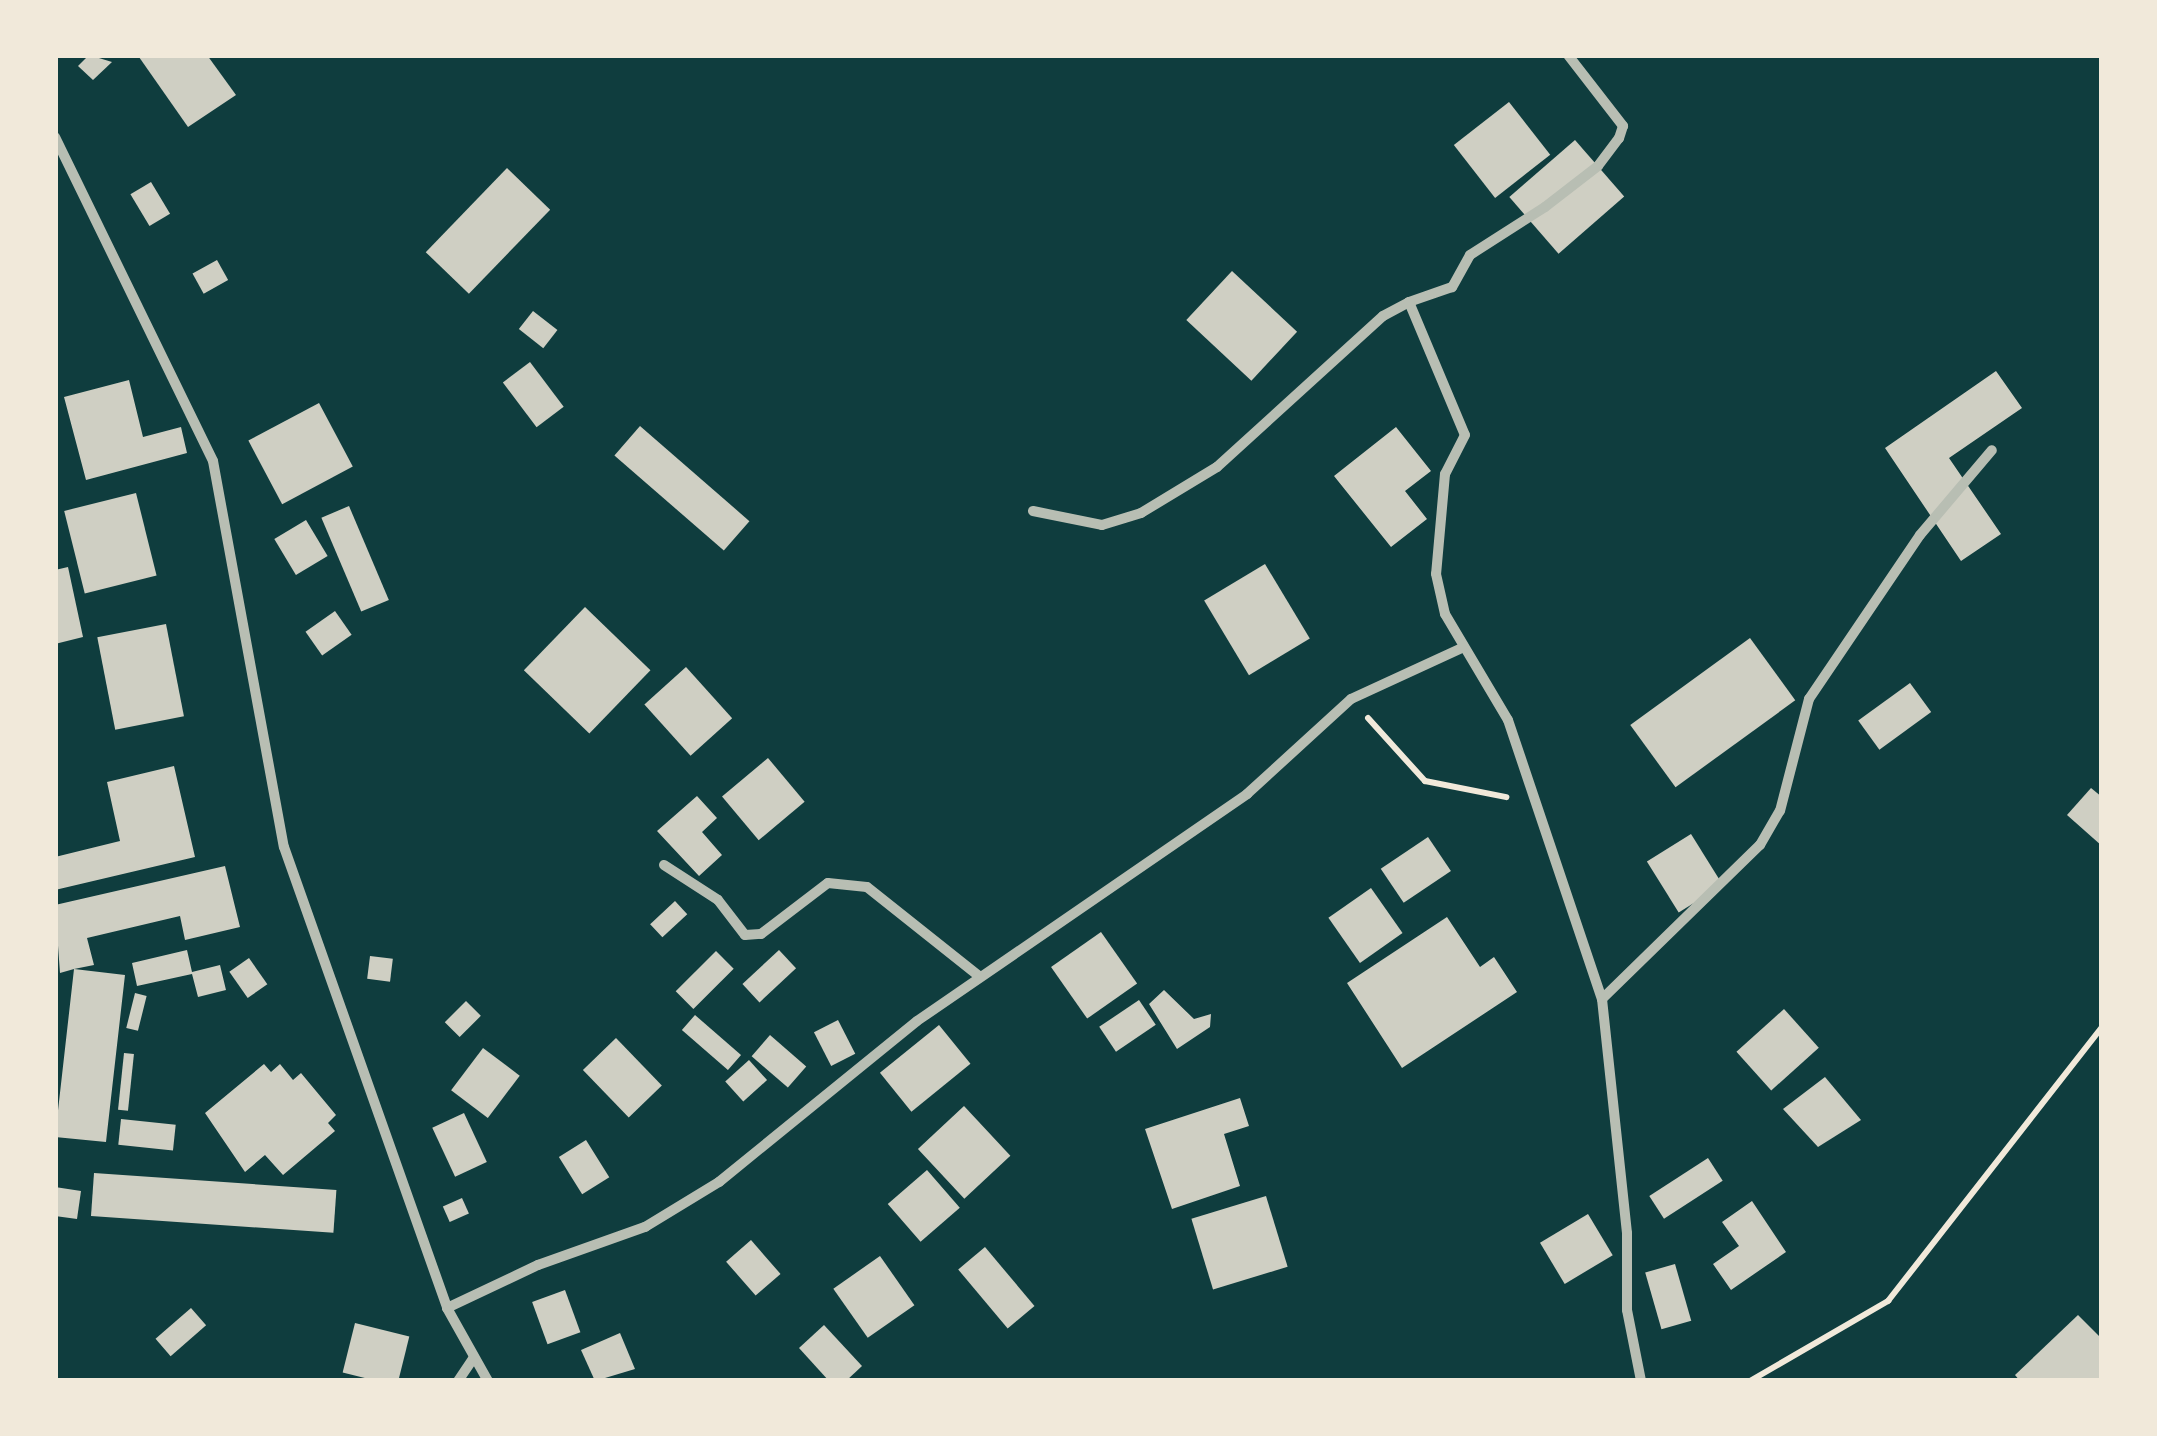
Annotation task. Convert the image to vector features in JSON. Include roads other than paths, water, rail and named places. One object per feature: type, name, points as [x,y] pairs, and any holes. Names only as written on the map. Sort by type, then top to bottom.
[{"type":"street","points":[[1033,511],[1102,525],[1141,513],[1217,467],[1383,316],[1452,287],[1470,255],[1545,208],[1598,166],[1623,126],[1568,55]]},
{"type":"street","points":[[55,137],[214,461],[284,847],[447,1308],[488,1381]]},
{"type":"street","points":[[1409,302],[1465,435],[1445,474],[1436,574],[1445,614],[1508,720],[1602,999],[1626,1233],[1627,1310],[1642,1381]]},
{"type":"street","points":[[1602,999],[1760,846],[1780,811],[1809,700],[1920,535],[1992,450]]},
{"type":"street","points":[[447,1308],[538,1265],[645,1227],[719,1182],[979,976],[1246,794],[1351,699],[1462,648]]},
{"type":"street","points":[[664,865],[718,900],[745,934],[761,934],[828,883],[867,887],[979,976]]},
{"type":"street","points":[[458,1381],[473,1359]]}]
